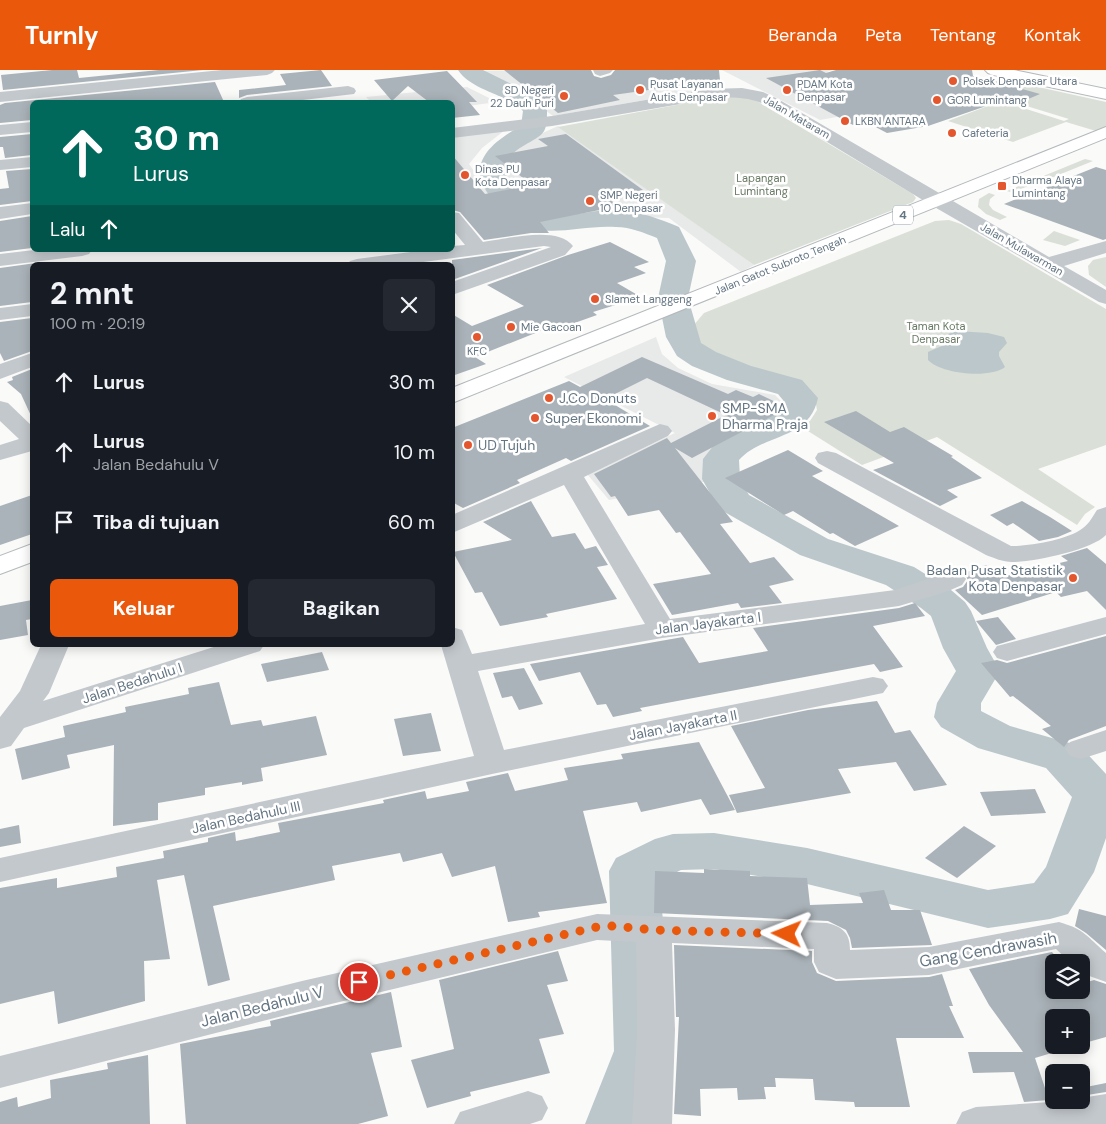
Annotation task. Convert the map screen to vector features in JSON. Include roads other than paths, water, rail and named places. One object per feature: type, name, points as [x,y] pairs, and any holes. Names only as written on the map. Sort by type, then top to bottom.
[{"type":"main road","points":[[993,70],[1106,94]]},
{"type":"main road","name":"Jalan Gatot Subroto Tengah","points":[[455,395],[1106,132]]},
{"type":"main road","points":[[0,566],[30,553]]},
{"type":"main road","points":[[0,576],[30,567]]},
{"type":"street","points":[[0,97],[267,70]]},
{"type":"street","points":[[335,76],[352,97]]},
{"type":"street","name":"Jalan Mataram","points":[[455,133],[552,121],[710,94],[735,92],[753,94],[772,102],[937,201]]},
{"type":"street","points":[[289,100],[352,97]]},
{"type":"street","points":[[0,130],[30,127]]},
{"type":"street","points":[[0,165],[30,162]]},
{"type":"street","name":"Jalan Mulawarman","points":[[937,201],[1106,298]]},
{"type":"street","points":[[0,214],[30,209]]},
{"type":"street","points":[[455,221],[478,248]]},
{"type":"street","points":[[455,251],[544,240],[559,242],[563,246],[558,251],[455,288]]},
{"type":"street","points":[[1048,264],[1106,247]]},
{"type":"street","points":[[0,260],[66,252]]},
{"type":"street","points":[[378,262],[450,252]]},
{"type":"street","points":[[0,314],[30,310]]},
{"type":"street","points":[[0,372],[30,361]]},
{"type":"street","points":[[0,408],[30,437]]},
{"type":"street","points":[[455,524],[570,474],[660,432]]},
{"type":"street","points":[[0,453],[30,444]]},
{"type":"street","points":[[827,458],[1004,553],[1024,552],[1075,541],[1090,535],[1104,526]]},
{"type":"street","points":[[570,474],[662,629]]},
{"type":"street","name":"Jalan Jayakarta I","points":[[462,665],[662,629],[907,597],[944,583]]},
{"type":"street","points":[[1007,652],[1106,625]]},
{"type":"street","points":[[455,645],[492,763]]},
{"type":"street","points":[[5,721],[34,693],[54,647]]},
{"type":"street","name":"Jalan Bedahulu I","points":[[5,721],[244,647]]},
{"type":"street","name":"Jalan Jayakarta II","points":[[492,763],[873,686]]},
{"type":"street","name":"Jalan Bedahulu III","points":[[0,870],[492,763]]},
{"type":"street","name":"Jalan Bedahulu V","points":[[0,1072],[302,996],[589,928],[637,929]]},
{"type":"street","points":[[637,929],[656,1030],[652,1124]]},
{"type":"street","name":"Gang Cendrawasih","points":[[637,929],[827,936],[832,940],[832,962],[835,965],[929,961],[1058,935],[1070,940],[1099,967],[1106,968]]},
{"type":"street","points":[[474,1124],[528,1108]]},
{"type":"street","points":[[976,1124],[1055,1119],[1106,1111]]},
{"type":"waterway","points":[[469,70],[475,75],[524,99],[535,110],[533,129],[510,143],[495,160],[493,169],[494,180],[510,203],[524,216],[544,223],[619,218],[641,222],[669,233],[681,261],[673,298],[682,337],[688,349],[704,359],[739,373],[790,387],[801,398],[798,411],[782,423],[734,444],[721,459],[721,479],[734,502],[814,547],[900,576],[936,599],[950,611],[965,648],[978,671],[959,703],[957,717],[994,737],[1063,757],[1097,794],[1069,872],[1050,900],[988,909],[807,866],[714,851],[673,852],[634,871],[643,1051],[615,1124]]},
{"type":"place","name":"Polsek Denpasar Utara","points":[[953,81]]},
{"type":"place","name":"Pusat Layanan Autis Denpasar","points":[[640,90]]},
{"type":"place","name":"PDAM Kota Denpasar","points":[[787,90]]},
{"type":"place","name":"SD Negeri 22 Dauh Puri","points":[[564,96]]},
{"type":"place","name":"GOR Lumintang","points":[[937,100]]},
{"type":"place","name":"LKBN ANTARA","points":[[845,121]]},
{"type":"place","name":"Cafeteria","points":[[952,133]]},
{"type":"place","name":"Dinas PU Kota Denpasar","points":[[465,175]]},
{"type":"place","name":"Dharma Alaya Lumintang","points":[[1002,186]]},
{"type":"place","name":"SMP Negeri 10 Denpasar","points":[[590,201]]},
{"type":"place","name":"Slamet Langgeng","points":[[595,299]]},
{"type":"place","name":"Mie Gacoan","points":[[511,327]]},
{"type":"place","name":"KFC","points":[[477,337]]},
{"type":"place","name":"J.Co Donuts","points":[[549,398]]},
{"type":"place","name":"SMP-SMA Dharma Praja","points":[[712,416]]},
{"type":"place","name":"Super Ekonomi","points":[[535,418]]},
{"type":"place","name":"UD Tujuh","points":[[468,445]]},
{"type":"place","name":"Badan Pusat Statistik Kota Denpasar","points":[[1073,578]]},
{"type":"park label","name":"Lapangan Lumintang","points":[[761,184]]},
{"type":"park label","name":"Taman Kota Denpasar","points":[[936,332]]}]
